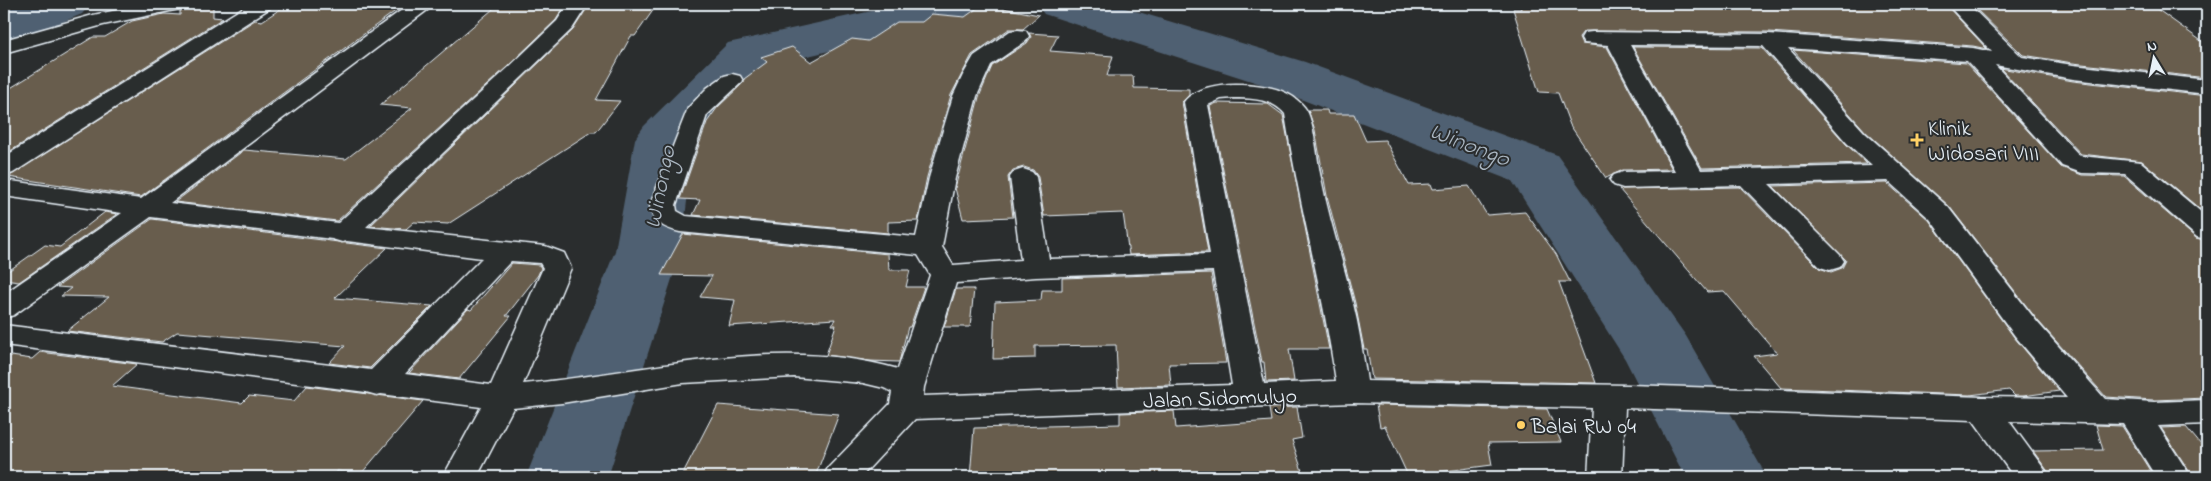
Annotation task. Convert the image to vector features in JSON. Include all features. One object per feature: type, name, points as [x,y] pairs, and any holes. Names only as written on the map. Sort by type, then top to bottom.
[{"type":"street","points":[[4,47],[100,19],[177,4]]},
{"type":"street","points":[[4,168],[263,4]]},
{"type":"street","points":[[4,308],[146,208],[423,4]]},
{"type":"street","points":[[342,234],[565,25],[578,4]]},
{"type":"street","points":[[1957,4],[2015,62]]},
{"type":"street","points":[[4,59],[53,32]]},
{"type":"street","points":[[840,477],[907,398],[944,275],[928,247],[942,178],[965,96],[982,61],[1018,36]]},
{"type":"street","points":[[1592,38],[1769,40],[1973,54],[2073,72],[2207,87]]},
{"type":"street","points":[[1616,39],[1692,178]]},
{"type":"street","points":[[1769,40],[1856,138],[1939,213],[2026,329],[2096,410]]},
{"type":"street","points":[[1973,54],[2071,161],[2082,165],[2132,167],[2207,231]]},
{"type":"street","points":[[732,81],[715,93],[696,112],[663,205],[664,214],[680,224],[928,247]]},
{"type":"street","points":[[1250,395],[1196,102],[1204,95],[1224,90],[1271,95],[1286,100],[1294,107],[1297,113],[1308,179],[1342,321],[1353,392]]},
{"type":"street","points":[[1624,180],[1893,173]]},
{"type":"street","points":[[1747,176],[1830,262]]},
{"type":"street","points":[[1023,177],[1036,268]]},
{"type":"street","points":[[4,188],[342,234],[545,255],[554,259],[557,268],[502,398],[479,446],[460,477]]},
{"type":"street","points":[[377,384],[504,252]]},
{"type":"street","points":[[944,275],[1036,268],[1226,262]]},
{"type":"street","points":[[4,335],[377,384],[502,398],[562,392],[683,372],[794,366],[863,372],[893,379],[907,398]]},
{"type":"street","name":"Jalan Sidomulyo","points":[[907,398],[1250,395],[1353,392],[1982,409],[2096,410],[2154,414],[2207,412]]},
{"type":"street","points":[[1605,477],[1619,398]]},
{"type":"street","points":[[1982,409],[2033,477]]},
{"type":"street","points":[[2133,413],[2174,477]]},
{"type":"building","points":[[189,4],[213,4],[213,17],[223,18],[4,155],[4,92],[93,37],[105,37],[132,21],[164,14],[180,15],[180,11],[186,9]]},
{"type":"building","points":[[288,4],[405,4],[141,197],[8,177],[255,20],[262,21]]},
{"type":"building","points":[[499,4],[566,4],[556,20],[507,67],[337,221],[175,202],[244,150],[346,159],[412,108],[380,105]]},
{"type":"building","points":[[983,4],[1039,15],[1023,29],[1009,29],[972,55],[951,95],[927,177],[918,221],[888,222],[888,233],[693,215],[700,200],[680,199],[707,122],[717,108],[744,82],[744,79],[767,62],[761,57],[792,47],[811,62],[852,39],[868,41],[897,22],[922,22],[932,14],[965,17]]},
{"type":"building","points":[[1520,4],[1946,5],[1987,49],[1973,46],[1769,32],[1584,31],[1579,37],[1582,44],[1607,47],[1672,169],[1623,170],[1606,178],[1570,125],[1558,93],[1539,92],[1513,9],[1521,9]]},
{"type":"building","points":[[1987,4],[2150,4],[2207,45],[2207,78],[2073,63],[2023,55],[1973,6],[1989,6]]},
{"type":"building","points":[[589,5],[654,9],[635,36],[631,36],[596,100],[620,101],[596,132],[591,132],[448,224],[414,222],[406,229],[370,226],[573,30]]},
{"type":"building","points":[[1029,33],[1058,35],[1050,51],[1113,56],[1107,76],[1133,76],[1134,88],[1189,89],[1189,95],[1182,102],[1208,252],[1129,255],[1123,213],[1044,216],[1038,177],[1033,170],[1024,167],[1013,170],[1008,177],[1013,217],[963,219],[955,188],[979,97],[992,66],[1027,43],[1031,37]]},
{"type":"building","points":[[1633,47],[1762,48],[1846,144],[1867,164],[1702,168]]},
{"type":"building","points":[[1793,50],[1966,63],[2061,167],[2082,175],[2124,176],[2196,238],[2207,241],[2207,398],[2154,400],[2106,397],[2038,321],[1949,206],[1866,132]]},
{"type":"building","points":[[2000,68],[2073,81],[2207,96],[2207,215],[2142,161],[2081,154]]},
{"type":"building","points":[[1217,103],[1268,104],[1283,115],[1329,349],[1289,349],[1294,381],[1266,382],[1264,362],[1262,362],[1210,106]]},
{"type":"building","points":[[1308,110],[1327,110],[1328,114],[1354,114],[1366,141],[1385,140],[1409,185],[1431,184],[1433,189],[1469,186],[1487,215],[1525,212],[1556,254],[1570,282],[1559,282],[1596,383],[1372,379],[1367,349],[1364,349],[1355,303],[1327,196],[1315,130]]},
{"type":"building","points":[[1887,183],[1929,220],[2014,337],[2059,391],[2015,396],[2009,390],[1970,395],[1781,388],[1754,356],[1777,353],[1724,291],[1707,292],[1619,189],[1740,187],[1819,268],[1831,272],[1842,268],[1846,260],[1773,186]]},
{"type":"building","points":[[105,212],[117,214],[19,282],[4,280],[4,274],[45,245],[60,247]]},
{"type":"building","points":[[152,219],[387,248],[335,298],[432,306],[370,368],[329,363],[345,346],[177,332],[162,342],[67,331],[109,297],[61,296],[71,288],[57,287]]},
{"type":"building","points":[[683,234],[888,254],[889,270],[910,270],[906,287],[924,287],[910,327],[908,327],[899,362],[869,361],[826,355],[836,325],[832,325],[835,319],[729,326],[735,300],[700,297],[712,276],[661,275]]},
{"type":"building","points":[[512,263],[539,265],[541,268],[538,275],[506,316],[511,316],[459,379],[409,373],[468,309],[471,310]]},
{"type":"building","points":[[1211,273],[1226,363],[1169,364],[1171,385],[1118,387],[1116,345],[1035,346],[1035,358],[993,359],[995,302],[1041,300],[1042,290],[1062,290],[1062,278]]},
{"type":"building","points":[[956,289],[974,289],[970,327],[944,327]]},
{"type":"building","points":[[40,352],[137,364],[112,386],[242,403],[249,396],[294,401],[307,386],[423,401],[361,474],[337,471],[337,477],[4,477],[4,355],[32,359]]},
{"type":"building","points":[[718,405],[839,414],[815,477],[681,477]]},
{"type":"building","points":[[1376,405],[1547,409],[1561,442],[1488,443],[1492,465],[1408,476],[1385,426],[1380,427]]},
{"type":"building","points":[[1297,407],[1302,438],[1292,440],[1304,477],[970,477],[974,428],[1120,424],[1120,413],[1174,411],[1176,428],[1271,421],[1269,408]]},
{"type":"building","points":[[2096,425],[2122,426],[2154,477],[2052,477],[2033,451],[2103,450]]},
{"type":"building","points":[[2186,427],[2207,452],[2207,477],[2193,477],[2161,428]]},
{"type":"waterway","name":"Winongo","points":[[4,28],[65,4]]},
{"type":"waterway","name":"Winongo","points":[[567,477],[648,251],[665,139],[747,54],[970,4]]},
{"type":"waterway","name":"Winongo","points":[[1061,4],[1286,74],[1535,168],[1660,354],[1726,477]]},
{"type":"place","name":"Klinik Widosari VIII","points":[[1917,140]]},
{"type":"place","name":"Balai RW 04","points":[[1521,425]]}]
